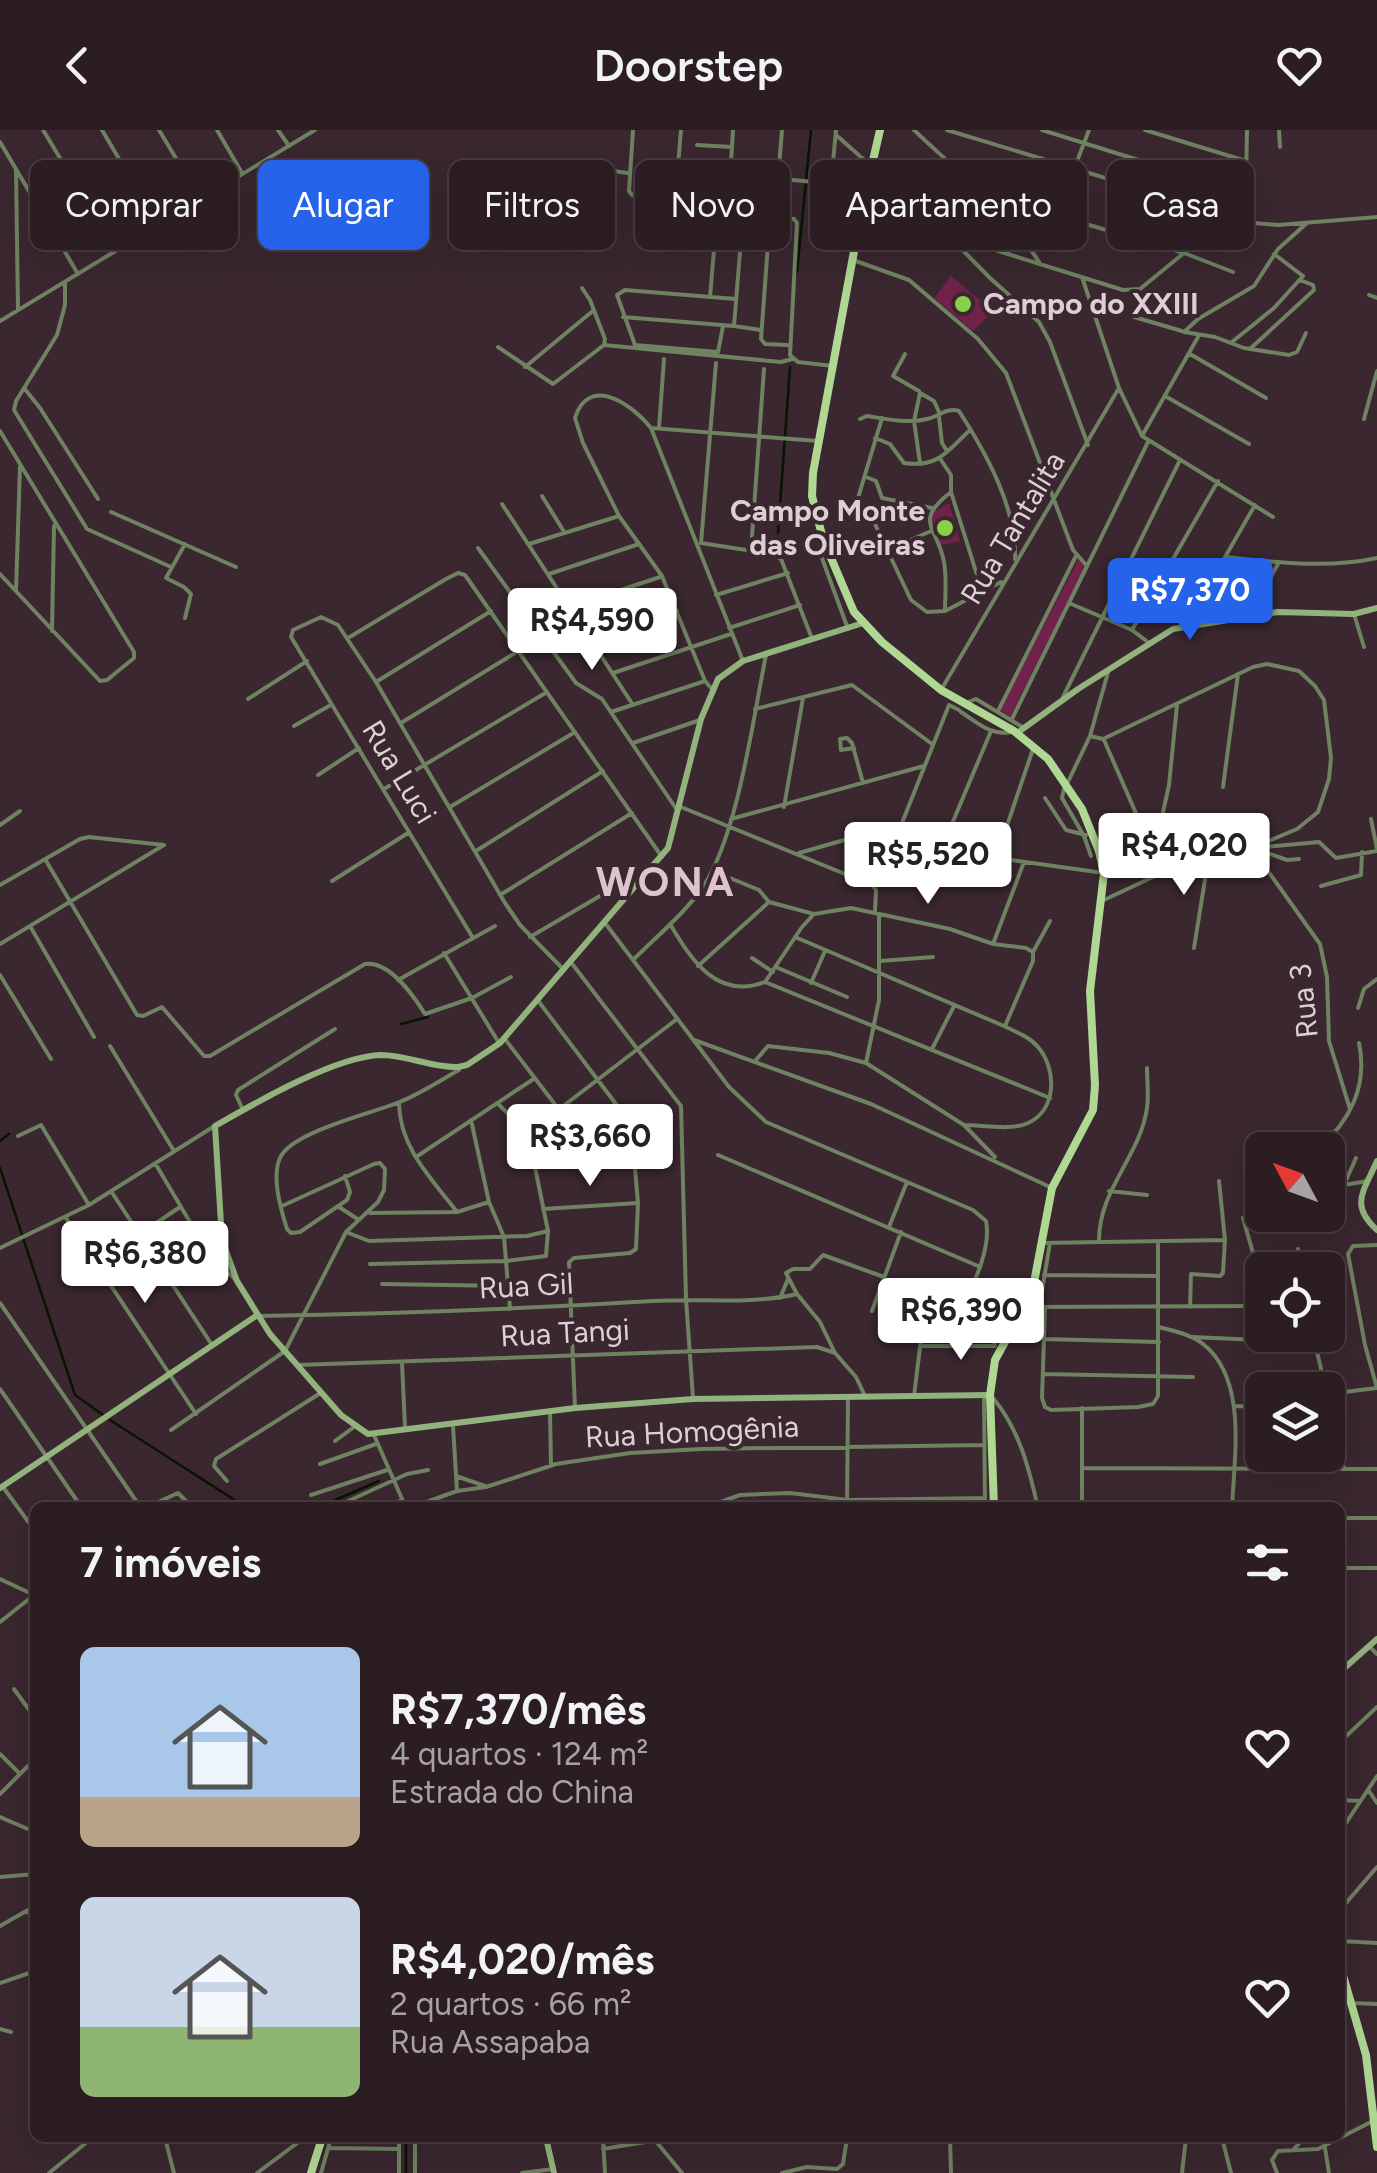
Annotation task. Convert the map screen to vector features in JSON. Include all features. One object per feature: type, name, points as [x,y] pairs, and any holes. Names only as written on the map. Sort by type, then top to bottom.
[{"type":"main road","points":[[872,160],[880,130]]},
{"type":"main road","points":[[855,250],[811,486],[823,539],[842,588],[863,623],[957,706],[1018,731],[1048,759],[1065,786],[1104,873],[1090,991],[1095,1098],[1089,1120],[1052,1188],[1046,1243],[1032,1293],[997,1346],[987,1395],[994,1502]]},
{"type":"main road","points":[[1345,1984],[1374,2094],[1377,2148]]},
{"type":"main road","points":[[311,2173],[321,2142]]},
{"type":"street","points":[[0,321],[116,251],[43,130]]},
{"type":"street","points":[[102,130],[120,160]]},
{"type":"street","points":[[160,130],[178,160]]},
{"type":"street","points":[[216,130],[242,174]]},
{"type":"street","points":[[278,130],[290,146]]},
{"type":"street","points":[[238,177],[315,130]]},
{"type":"street","points":[[634,130],[629,191],[658,200],[674,197],[682,130]]},
{"type":"street","points":[[731,160],[733,130]]},
{"type":"street","points":[[780,160],[782,130]]},
{"type":"street","points":[[914,130],[945,160]]},
{"type":"street","points":[[946,130],[1050,160]]},
{"type":"street","points":[[1042,130],[1138,160]]},
{"type":"street","points":[[1079,160],[1088,130]]},
{"type":"street","points":[[1145,130],[1243,160]]},
{"type":"street","points":[[1246,160],[1247,130]]},
{"type":"street","points":[[1279,130],[1280,147]]},
{"type":"street","points":[[836,133],[870,160]]},
{"type":"street","points":[[834,160],[836,133]]},
{"type":"street","points":[[0,142],[78,274]]},
{"type":"street","points":[[698,145],[732,147]]},
{"type":"street","points":[[16,168],[18,310]]},
{"type":"street","points":[[615,172],[630,174]]},
{"type":"street","points":[[1254,221],[1307,223],[1377,217]]},
{"type":"street","points":[[790,219],[798,223],[789,345],[792,359]]},
{"type":"street","points":[[1184,332],[1254,286],[1274,254],[1307,223]]},
{"type":"street","points":[[710,297],[713,250]]},
{"type":"street","points":[[734,326],[740,250]]},
{"type":"street","points":[[767,250],[761,330],[764,343],[789,345]]},
{"type":"street","points":[[965,250],[1046,332],[1088,445]]},
{"type":"street","points":[[997,250],[1134,290],[1184,253]]},
{"type":"street","points":[[1031,250],[1039,262]]},
{"type":"street","points":[[1174,250],[1233,272]]},
{"type":"street","points":[[1250,349],[1314,290],[1274,254]]},
{"type":"street","points":[[853,260],[910,280],[987,350],[1009,380],[1076,556],[1086,566]]},
{"type":"street","points":[[1081,275],[1119,388],[1142,436],[1273,517]]},
{"type":"street","points":[[1232,342],[1274,308],[1301,277]]},
{"type":"street","points":[[65,282],[62,324],[14,410],[80,522],[94,534],[171,568]]},
{"type":"street","points":[[498,347],[556,384],[604,345],[594,310],[582,288]]},
{"type":"street","points":[[723,326],[718,352],[633,344],[617,300],[621,290],[736,299]]},
{"type":"street","points":[[1369,295],[1377,298]]},
{"type":"street","points":[[525,366],[594,310]]},
{"type":"street","points":[[623,316],[761,330]]},
{"type":"street","points":[[1134,317],[1198,337],[1210,336],[1250,349],[1292,354],[1306,333]]},
{"type":"street","points":[[1142,436],[1198,337]]},
{"type":"street","points":[[604,345],[780,362],[792,359],[833,366]]},
{"type":"street","points":[[905,354],[893,376],[934,402],[947,450]]},
{"type":"street","points":[[1190,354],[1266,398]]},
{"type":"street","points":[[660,428],[664,359]]},
{"type":"street","points":[[700,544],[716,364]]},
{"type":"street","points":[[751,550],[764,369]]},
{"type":"street","points":[[1364,418],[1377,372]]},
{"type":"street","points":[[24,388],[98,499]]},
{"type":"street","name":"Rua Tantalita","points":[[941,690],[1119,388]]},
{"type":"street","points":[[920,464],[914,421],[922,393]]},
{"type":"street","points":[[712,689],[705,682],[662,576],[619,516],[577,429],[576,412],[590,400],[612,396],[651,428],[743,661]]},
{"type":"street","points":[[1165,396],[1250,444]]},
{"type":"street","points":[[860,419],[866,416],[914,421],[957,409],[988,464],[1013,526],[1015,564]]},
{"type":"street","points":[[858,498],[882,418]]},
{"type":"street","points":[[651,428],[818,441]]},
{"type":"street","points":[[875,438],[890,444],[904,463],[920,464],[941,460],[970,430]]},
{"type":"street","points":[[0,431],[134,656],[102,682],[0,574]]},
{"type":"street","points":[[1012,719],[1148,442]]},
{"type":"street","points":[[941,460],[951,475],[951,492],[976,575]]},
{"type":"street","points":[[1060,702],[1180,460]]},
{"type":"street","points":[[16,591],[20,464]]},
{"type":"street","points":[[864,477],[876,481],[882,498],[932,508]]},
{"type":"street","points":[[1132,630],[1218,481]]},
{"type":"street","points":[[945,611],[944,563],[931,531],[932,508],[951,492]]},
{"type":"street","points":[[542,496],[564,532]]},
{"type":"street","points":[[502,504],[633,705]]},
{"type":"street","points":[[1186,625],[1256,505]]},
{"type":"street","points":[[111,512],[236,567]]},
{"type":"street","points":[[529,544],[619,516]]},
{"type":"street","points":[[873,520],[911,600],[927,612],[945,611],[1004,581]]},
{"type":"street","points":[[52,631],[54,522]]},
{"type":"street","points":[[886,550],[931,531]]},
{"type":"street","points":[[823,539],[819,550],[848,629]]},
{"type":"street","points":[[185,544],[166,578],[190,594],[186,618]]},
{"type":"street","points":[[549,574],[638,544]]},
{"type":"street","points":[[700,544],[778,557],[788,573],[813,641]]},
{"type":"street","points":[[478,548],[576,682],[602,699],[680,810],[731,822],[876,890],[880,975],[875,1025],[866,1062]]},
{"type":"street","points":[[998,711],[1076,556]]},
{"type":"street","points":[[1225,557],[1279,562],[1377,558]]},
{"type":"street","points":[[1250,616],[1279,562]]},
{"type":"street","points":[[716,595],[788,573]]},
{"type":"street","points":[[563,969],[530,936],[500,895],[348,638],[454,574],[462,574],[470,580],[662,856]]},
{"type":"street","points":[[570,607],[662,576]]},
{"type":"street","points":[[1069,603],[1132,630],[1150,643]]},
{"type":"street","points":[[613,673],[800,605]]},
{"type":"street","points":[[957,706],[990,731],[1018,731],[1150,643],[1186,625],[1298,611],[1354,614],[1377,608]]},
{"type":"street","points":[[376,682],[491,611]]},
{"type":"street","points":[[591,639],[677,611]]},
{"type":"street","points":[[1354,614],[1364,647]]},
{"type":"street","name":"Rua Luci","points":[[348,638],[326,617],[290,634],[473,938]]},
{"type":"street","points":[[345,1176],[349,1196],[300,1232],[287,1229],[277,1177],[283,1153],[295,1143],[345,1121],[399,1103],[468,1065],[502,1041],[655,866],[672,839],[712,689],[727,670],[743,661],[863,623]]},
{"type":"street","points":[[400,723],[541,637]]},
{"type":"street","points":[[633,960],[696,896],[712,871],[731,822],[766,655]]},
{"type":"street","points":[[248,699],[306,661]]},
{"type":"street","points":[[1090,736],[1103,739],[1267,664],[1298,671],[1320,692],[1327,711],[1326,736],[1331,758],[1325,795],[1318,812],[1303,825],[1253,848]]},
{"type":"street","points":[[1065,786],[1090,736],[1109,669]]},
{"type":"street","points":[[1223,787],[1238,674]]},
{"type":"street","points":[[1072,678],[1078,689]]},
{"type":"street","points":[[611,712],[705,682]]},
{"type":"street","points":[[755,709],[856,686],[932,744]]},
{"type":"street","points":[[384,789],[546,692]]},
{"type":"street","points":[[784,807],[804,698]]},
{"type":"street","points":[[894,843],[932,744],[957,706],[976,699],[1012,719],[1018,731]]},
{"type":"street","points":[[1154,853],[1169,784],[1178,703]]},
{"type":"street","points":[[294,726],[331,705]]},
{"type":"street","points":[[633,743],[701,720]]},
{"type":"street","points":[[941,850],[990,731]]},
{"type":"street","points":[[450,807],[576,732]]},
{"type":"street","points":[[1103,739],[1162,874]]},
{"type":"street","points":[[996,858],[1034,746]]},
{"type":"street","points":[[318,775],[359,748]]},
{"type":"street","points":[[854,748],[863,783]]},
{"type":"street","points":[[731,822],[924,766]]},
{"type":"street","points":[[475,851],[603,771]]},
{"type":"street","points":[[1045,798],[1066,830],[1088,835],[1091,856]]},
{"type":"street","points":[[0,825],[20,811]]},
{"type":"street","points":[[500,895],[633,812]]},
{"type":"street","points":[[1102,899],[1206,852],[1316,842],[1338,857],[1377,850],[1371,819]]},
{"type":"street","points":[[797,854],[900,824]]},
{"type":"street","points":[[332,881],[409,833]]},
{"type":"street","points":[[874,833],[894,843],[1104,873]]},
{"type":"street","points":[[0,885],[70,844],[90,837],[164,845],[0,944]]},
{"type":"street","points":[[1253,848],[1287,860],[1299,859]]},
{"type":"street","name":"Rua 3","points":[[1253,848],[1320,944],[1327,976],[1329,1041],[1350,1109]]},
{"type":"street","points":[[1194,948],[1206,852]]},
{"type":"street","points":[[1321,886],[1361,876],[1362,852]]},
{"type":"street","points":[[44,859],[140,1017],[162,1007],[190,1044],[207,1057],[365,964],[380,965],[398,980],[425,1014],[472,998],[510,977]]},
{"type":"street","points":[[993,944],[1024,862]]},
{"type":"street","points":[[530,936],[655,866]]},
{"type":"street","points":[[712,871],[759,890],[768,902],[814,914],[843,908],[950,929],[1033,952]]},
{"type":"street","points":[[611,890],[623,900]]},
{"type":"street","points":[[698,966],[768,902]]},
{"type":"street","points":[[670,924],[698,966],[728,986],[752,987],[765,982],[814,914]]},
{"type":"street","points":[[1004,1026],[1033,961],[1033,952],[1050,921]]},
{"type":"street","points":[[604,923],[741,1101],[766,1122],[982,1216],[988,1225],[987,1240],[962,1304],[928,1311],[922,1320],[894,1339]]},
{"type":"street","points":[[30,926],[94,1037]]},
{"type":"street","points":[[398,980],[495,926]]},
{"type":"street","points":[[795,938],[1004,1026],[1030,1039],[1041,1050],[1050,1071],[1050,1098],[1038,1116],[1024,1125],[964,1125]]},
{"type":"street","points":[[810,983],[826,950]]},
{"type":"street","points":[[444,954],[502,1041],[560,1111]]},
{"type":"street","points":[[880,961],[933,957]]},
{"type":"street","points":[[752,958],[847,997]]},
{"type":"street","points":[[570,961],[681,1106],[693,1399]]},
{"type":"street","points":[[0,975],[50,1059]]},
{"type":"street","name":"Rua 3","points":[[1358,1008],[1364,988],[1377,980]]},
{"type":"street","points":[[765,982],[1050,1098]]},
{"type":"street","points":[[537,999],[629,1119],[635,1155],[636,1248],[630,1253],[572,1258],[575,1408]]},
{"type":"street","points":[[932,1049],[954,1006]]},
{"type":"street","points":[[528,1133],[677,1019]]},
{"type":"street","points":[[242,1110],[238,1090],[335,1029]]},
{"type":"street","points":[[694,1040],[871,1104],[1052,1188]]},
{"type":"street","name":"Rua 3","points":[[1335,1132],[1361,1086],[1359,1043]]},
{"type":"street","points":[[110,1046],[174,1151]]},
{"type":"street","points":[[756,1061],[768,1046],[866,1062],[964,1125],[998,1161]]},
{"type":"street","points":[[0,1248],[89,1205],[242,1110],[336,1066],[376,1055],[450,1067],[468,1065]]},
{"type":"street","points":[[1099,1242],[1100,1216],[1108,1191],[1144,1123],[1148,1107],[1147,1068]]},
{"type":"street","points":[[416,1156],[535,1078]]},
{"type":"street","points":[[399,1103],[401,1132],[456,1212]]},
{"type":"street","points":[[370,1264],[506,1261],[546,1256],[548,1231],[528,1133],[497,1103]]},
{"type":"street","points":[[471,1120],[489,1202],[504,1237],[510,1309]]},
{"type":"street","points":[[18,1136],[41,1126],[89,1205]]},
{"type":"street","points":[[215,1126],[222,1240],[236,1281],[250,1308],[296,1365],[354,1426],[374,1434],[575,1408],[693,1399],[987,1395]]},
{"type":"street","points":[[718,1154],[978,1266]]},
{"type":"street","points":[[533,1158],[635,1155]]},
{"type":"street","points":[[1345,1184],[1356,1158]]},
{"type":"street","points":[[1377,1161],[1360,1212],[1377,1230]]},
{"type":"street","points":[[155,1163],[216,1264],[236,1281]]},
{"type":"street","points":[[171,1430],[285,1351],[346,1232],[370,1213],[384,1190],[385,1169],[380,1163],[282,1206]]},
{"type":"street","points":[[889,1227],[907,1182]]},
{"type":"street","points":[[1190,1306],[1189,1276],[1193,1272],[1222,1275],[1226,1240],[1220,1182]]},
{"type":"street","points":[[1345,1186],[1368,1182]]},
{"type":"street","points":[[111,1191],[212,1346]]},
{"type":"street","points":[[1108,1191],[1148,1194]]},
{"type":"street","points":[[370,1213],[456,1212],[489,1202]]},
{"type":"street","points":[[544,1209],[638,1203]]},
{"type":"street","points":[[338,1206],[360,1220]]},
{"type":"street","points":[[97,1263],[181,1207]]},
{"type":"street","points":[[66,1217],[196,1414]]},
{"type":"street","points":[[1242,1218],[1252,1252]]},
{"type":"street","points":[[346,1232],[369,1240],[504,1237],[548,1231]]},
{"type":"street","points":[[872,1311],[901,1232]]},
{"type":"street","points":[[1158,1243],[1157,1400],[1148,1406],[1051,1410],[1044,1407],[1042,1308],[1046,1243],[1226,1240]]},
{"type":"street","points":[[1345,1391],[1377,1388],[1348,1254],[1353,1246],[1377,1244]]},
{"type":"street","points":[[780,1298],[787,1275],[798,1268],[810,1269],[823,1256],[884,1276]]},
{"type":"street","points":[[787,1275],[865,1396]]},
{"type":"street","points":[[1044,1275],[1157,1276]]},
{"type":"street","points":[[382,1284],[508,1286]]},
{"type":"street","name":"Rua Gil","points":[[256,1316],[510,1309],[780,1298],[797,1294]]},
{"type":"street","points":[[0,1303],[139,1502]]},
{"type":"street","points":[[1026,1307],[1245,1304]]},
{"type":"street","points":[[246,1322],[250,1308]]},
{"type":"street","points":[[30,1525],[1,1488],[256,1316]]},
{"type":"street","points":[[914,1396],[922,1320]]},
{"type":"street","points":[[1159,1327],[1202,1343],[1217,1360],[1228,1382],[1234,1406],[1232,1502]]},
{"type":"street","points":[[1191,1337],[1245,1340]]},
{"type":"street","points":[[1044,1339],[1159,1342]]},
{"type":"street","points":[[920,1346],[997,1346]]},
{"type":"street","name":"Rua Tangi","points":[[296,1365],[689,1349],[817,1347],[835,1353]]},
{"type":"street","points":[[402,1363],[406,1432]]},
{"type":"street","points":[[1044,1374],[1193,1377]]},
{"type":"street","points":[[0,1389],[78,1502]]},
{"type":"street","points":[[227,1481],[214,1466],[216,1459],[321,1392]]},
{"type":"street","points":[[985,1502],[987,1395]]},
{"type":"street","points":[[987,1395],[1011,1423],[1036,1502]]},
{"type":"street","points":[[848,1396],[848,1500]]},
{"type":"street","points":[[1234,1406],[1245,1406]]},
{"type":"street","points":[[1082,1408],[1082,1502]]},
{"type":"street","points":[[550,1411],[552,1466]]},
{"type":"street","points":[[453,1424],[457,1491]]},
{"type":"street","points":[[335,1441],[354,1426]]},
{"type":"street","points":[[374,1434],[402,1500],[397,1502]]},
{"type":"street","points":[[320,1464],[376,1444]]},
{"type":"street","name":"Rua Homogênia","points":[[425,1502],[552,1466],[630,1452],[984,1446]]},
{"type":"street","points":[[1083,1468],[1245,1468]]},
{"type":"street","points":[[1345,1469],[1377,1469]]},
{"type":"street","points":[[311,1495],[387,1470]]},
{"type":"street","points":[[347,1502],[407,1474],[428,1470]]},
{"type":"street","points":[[456,1476],[486,1487]]},
{"type":"street","points":[[719,1502],[740,1494],[790,1492],[848,1500],[985,1498]]},
{"type":"street","points":[[155,1502],[172,1493],[183,1495],[189,1502]]},
{"type":"street","points":[[1345,1518],[1377,1518]]},
{"type":"street","points":[[1345,1568],[1377,1568]]},
{"type":"street","points":[[0,1579],[30,1593]]},
{"type":"street","points":[[0,1622],[30,1598]]},
{"type":"street","points":[[1345,1668],[1377,1639]]},
{"type":"street","points":[[1369,1646],[1377,1654]]},
{"type":"street","points":[[14,1690],[30,1711]]},
{"type":"street","points":[[1345,1737],[1377,1708]]},
{"type":"street","points":[[0,1754],[20,1774]]},
{"type":"street","points":[[0,1794],[30,1764]]},
{"type":"street","points":[[1345,1825],[1377,1776]]},
{"type":"street","points":[[1369,1792],[1377,1803]]},
{"type":"street","points":[[1345,1800],[1362,1801]]},
{"type":"street","points":[[0,1818],[30,1828]]},
{"type":"street","points":[[1345,1904],[1377,1867]]},
{"type":"street","points":[[0,1877],[30,1874]]},
{"type":"street","points":[[0,1926],[30,1910]]},
{"type":"street","points":[[1345,1941],[1377,1943]]},
{"type":"street","points":[[0,1983],[30,1973]]},
{"type":"street","points":[[1350,2003],[1377,2004]]},
{"type":"street","points":[[0,2029],[11,2032]]},
{"type":"street","points":[[1366,2054],[1377,2055]]},
{"type":"street","points":[[1345,2136],[1374,2120]]},
{"type":"street","points":[[50,2173],[87,2142]]},
{"type":"street","points":[[166,2142],[174,2173]]},
{"type":"street","points":[[257,2173],[299,2142]]},
{"type":"street","points":[[321,2173],[330,2142]]},
{"type":"street","points":[[398,2173],[399,2142]]},
{"type":"street","points":[[415,2142],[415,2173]]},
{"type":"street","points":[[522,2173],[554,2171],[547,2142]]},
{"type":"street","points":[[603,2142],[605,2173]]},
{"type":"street","points":[[603,2148],[637,2142]]},
{"type":"street","points":[[656,2142],[682,2173]]},
{"type":"street","points":[[782,2173],[807,2167],[837,2168],[843,2164],[846,2142]]},
{"type":"street","points":[[950,2142],[951,2173]]},
{"type":"street","points":[[1182,2173],[1186,2142]]},
{"type":"street","points":[[1223,2142],[1231,2173]]},
{"type":"street","points":[[1294,2149],[1300,2142]]},
{"type":"street","points":[[1278,2173],[1272,2164],[1278,2151],[1325,2147],[1334,2142]]},
{"type":"street","points":[[1325,2147],[1329,2173]]},
{"type":"street","points":[[328,2148],[399,2150]]},
{"type":"shaded area","name":"Campo do XXIII","points":[[951,276],[993,311],[973,331],[934,298]]},
{"type":"shaded area","points":[[949,503],[960,541],[941,545],[932,513]]},
{"type":"shaded area","points":[[1078,560],[1086,565],[1010,717],[1000,710]]},
{"type":"waterway","points":[[797,272],[811,130]]},
{"type":"waterway","points":[[778,533],[790,367]]},
{"type":"waterway","points":[[401,1024],[428,1017]]},
{"type":"waterway","points":[[0,1141],[9,1134]]},
{"type":"waterway","points":[[0,1168],[75,1395],[103,1415]]},
{"type":"waterway","points":[[110,1420],[238,1502]]},
{"type":"waterway","points":[[331,1502],[379,1481]]},
{"type":"waterway","points":[[406,2142],[406,2173]]},
{"type":"place","name":"Campo do XXIII","points":[[963,304]]},
{"type":"place","name":"Campo Monte das Oliveiras","points":[[945,528]]},
{"type":"district","name":"WONA","points":[[666,882]]}]
